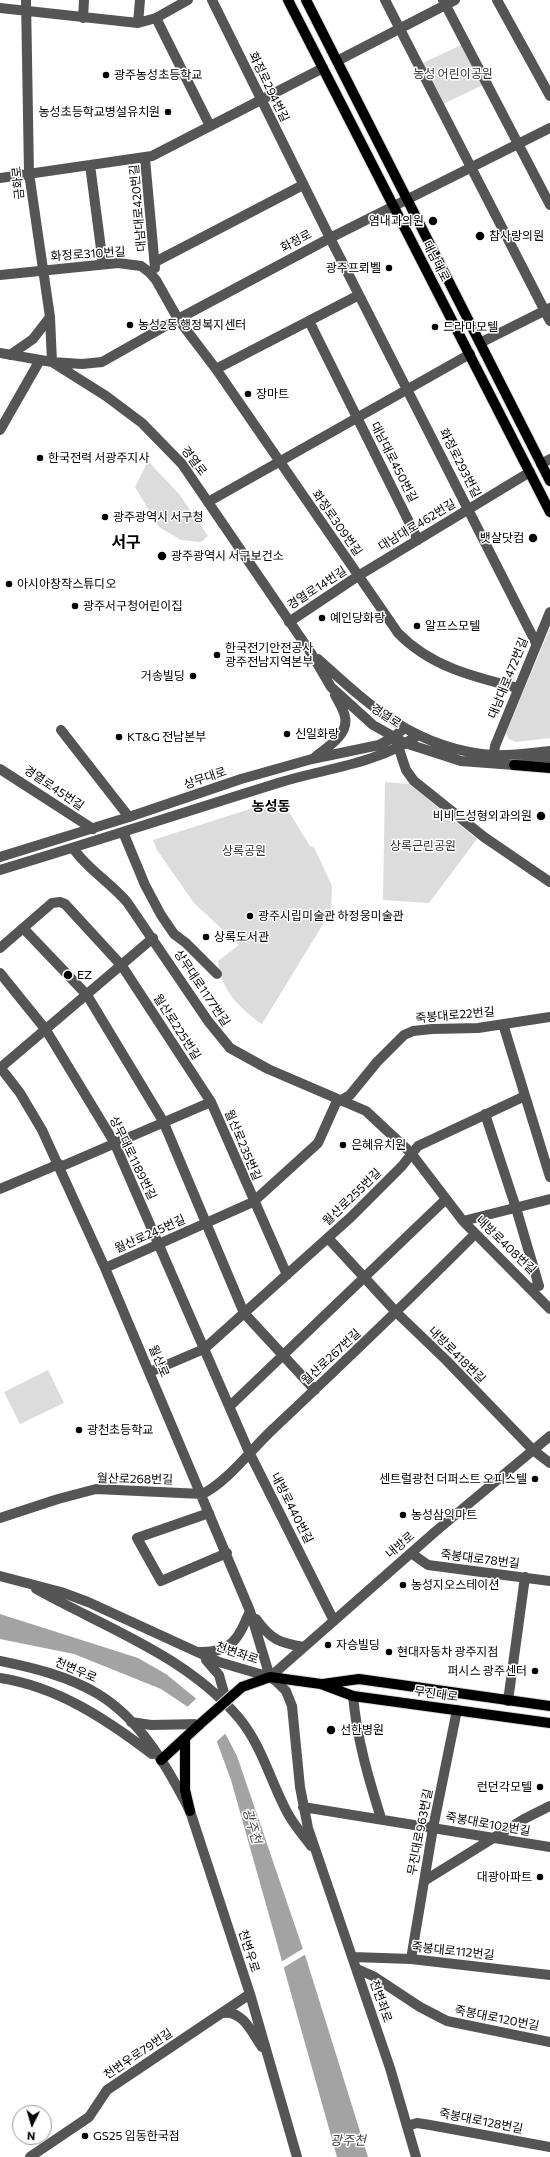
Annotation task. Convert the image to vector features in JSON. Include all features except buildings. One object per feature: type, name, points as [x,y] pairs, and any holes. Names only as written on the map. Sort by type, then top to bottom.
[{"type":"main road","name":"대남대로","points":[[288,0],[550,512]]},
{"type":"main road","name":"대남대로","points":[[306,0],[480,343],[546,462],[550,481]]},
{"type":"main road","points":[[514,765],[550,768]]},
{"type":"main road","name":"무진대로","points":[[185,1739],[242,1687],[270,1677],[321,1684],[353,1696],[550,1723]]},
{"type":"main road","name":"무진대로","points":[[321,1684],[359,1680],[550,1706]]},
{"type":"main road","points":[[161,1760],[185,1739]]},
{"type":"main road","points":[[185,1739],[185,1790],[190,1811]]},
{"type":"street","name":"금화로","points":[[26,0],[29,174],[50,317],[52,362]]},
{"type":"street","points":[[83,18],[84,0]]},
{"type":"street","points":[[138,24],[140,0]]},
{"type":"street","points":[[0,8],[138,24],[156,18],[188,0]]},
{"type":"street","name":"화정로294번길","points":[[212,0],[330,238]]},
{"type":"street","points":[[385,0],[471,167],[547,309],[550,321]]},
{"type":"street","points":[[497,0],[550,96]]},
{"type":"street","points":[[337,61],[448,2],[550,205]]},
{"type":"street","points":[[156,18],[210,126]]},
{"type":"street","name":"대남대로420번길","points":[[156,280],[145,159],[323,68]]},
{"type":"street","name":"화정로","points":[[52,362],[82,364],[102,362],[178,318],[330,238],[550,128]]},
{"type":"street","points":[[0,178],[145,159]]},
{"type":"street","points":[[90,165],[103,264]]},
{"type":"street","points":[[155,262],[303,185]]},
{"type":"street","name":"화정로293번길","points":[[330,238],[536,643]]},
{"type":"street","name":"화정로310번길","points":[[0,275],[103,264],[130,263],[141,266],[156,280],[178,318]]},
{"type":"street","points":[[216,369],[359,296]]},
{"type":"street","points":[[480,343],[547,309]]},
{"type":"street","points":[[5,354],[33,339],[50,317]]},
{"type":"street","name":"화정로309번길","points":[[178,318],[216,369],[392,625],[408,643],[432,659],[455,671],[518,688]]},
{"type":"street","name":"대남대로450번길","points":[[309,321],[418,540]]},
{"type":"street","name":"경열로","points":[[5,354],[52,362],[106,396],[142,423],[182,464],[311,653],[331,687],[373,725],[394,737]]},
{"type":"street","name":"대남대로450번길","points":[[208,502],[470,354]]},
{"type":"street","points":[[0,430],[40,360]]},
{"type":"street","name":"대남대로462번길","points":[[358,576],[530,472]]},
{"type":"street","name":"경열로14번길","points":[[290,622],[358,576]]},
{"type":"street","name":"대남대로472번길","points":[[494,755],[495,746],[550,612]]},
{"type":"street","name":"경열로","points":[[311,653],[354,692],[404,729]]},
{"type":"street","points":[[312,759],[333,742],[343,731],[346,718],[331,687]]},
{"type":"street","points":[[404,729],[417,736],[448,747],[494,755],[550,751]]},
{"type":"street","name":"상무대로","points":[[0,857],[93,829],[241,780],[312,759],[379,745],[394,737],[404,729]]},
{"type":"street","points":[[61,730],[129,817]]},
{"type":"street","points":[[0,870],[289,780],[370,760],[402,746],[417,736]]},
{"type":"street","points":[[394,737],[402,746],[406,770],[414,781],[484,837],[550,882]]},
{"type":"street","points":[[494,755],[550,745]]},
{"type":"street","points":[[402,746],[461,760],[514,765],[550,761]]},
{"type":"street","name":"경열로45번길","points":[[0,769],[93,829]]},
{"type":"street","points":[[124,832],[145,885],[160,915],[174,934],[186,943],[217,974]]},
{"type":"street","name":"상무대로1177번길","points":[[73,848],[80,859],[120,893],[153,938],[208,1021],[230,1048],[268,1069],[343,1100]]},
{"type":"street","name":"월산로225번길","points":[[23,928],[52,903],[60,902],[65,904],[122,966],[210,1102]]},
{"type":"street","points":[[0,948],[23,928],[87,995],[163,1121],[244,1313],[315,1390]]},
{"type":"street","points":[[0,1068],[122,966],[153,938]]},
{"type":"street","name":"상무대로1189번길","points":[[0,973],[46,1030],[114,1142],[204,1349]]},
{"type":"street","name":"죽봉대로22번길","points":[[343,1100],[350,1095],[377,1062],[404,1035],[413,1031],[478,1028],[550,1017]]},
{"type":"street","name":"죽봉대로22번길","points":[[503,1024],[550,1177]]},
{"type":"street","name":"월산로","points":[[0,1068],[31,1110],[60,1166],[150,1372],[227,1554],[250,1611],[270,1677]]},
{"type":"street","name":"월산로255번길","points":[[150,1372],[204,1349],[328,1238],[402,1166],[418,1146],[525,1096]]},
{"type":"street","name":"내방로408번길","points":[[343,1100],[366,1111],[411,1153],[445,1200],[463,1221],[532,1288],[550,1309]]},
{"type":"street","name":"월산로245번길","points":[[105,1268],[253,1202],[318,1142],[336,1102],[343,1100]]},
{"type":"street","name":"월산로235번길","points":[[0,1189],[60,1166],[210,1102],[253,1202]]},
{"type":"street","points":[[485,1114],[516,1208],[539,1286],[532,1288]]},
{"type":"street","points":[[463,1221],[550,1199]]},
{"type":"street","points":[[230,1406],[445,1200]]},
{"type":"street","points":[[253,1202],[287,1275]]},
{"type":"street","name":"월산로267번길","points":[[202,1494],[213,1489],[249,1452],[397,1313],[475,1234]]},
{"type":"street","name":"내방로418번길","points":[[328,1238],[397,1313],[446,1360],[533,1450],[550,1463]]},
{"type":"street","name":"내방로440번길","points":[[204,1349],[249,1452],[334,1621]]},
{"type":"street","name":"내방로","points":[[270,1677],[412,1553],[550,1436]]},
{"type":"street","name":"월산로268번길","points":[[0,1518],[58,1498],[96,1490],[202,1494]]},
{"type":"street","points":[[209,1512],[137,1538],[161,1581],[227,1554]]},
{"type":"street","name":"죽봉대로78번길","points":[[412,1553],[428,1565],[550,1581]]},
{"type":"street","name":"천변좌로","points":[[0,1576],[22,1580],[88,1602],[236,1669],[270,1677],[286,1691],[292,1706],[303,1807],[317,1854],[357,1969],[416,2157]]},
{"type":"street","points":[[508,1701],[525,1577]]},
{"type":"street","name":"천변좌로","points":[[22,1580],[62,1604],[131,1636],[205,1685],[238,1718],[250,1734],[261,1752],[287,1813],[317,1854]]},
{"type":"street","points":[[197,1652],[214,1651],[229,1646],[236,1640],[250,1611],[274,1640],[304,1647]]},
{"type":"street","points":[[197,1652],[216,1671],[223,1685],[226,1700]]},
{"type":"street","name":"천변우로","points":[[0,1661],[52,1673],[99,1694],[131,1722],[161,1760],[190,1811],[250,1994],[297,2157]]},
{"type":"street","name":"천변우로","points":[[0,1678],[33,1686],[78,1704],[130,1736],[161,1760]]},
{"type":"street","points":[[353,1696],[362,1758],[381,1818]]},
{"type":"street","name":"무진대로963번길","points":[[410,1959],[433,1828],[457,1710]]},
{"type":"street","points":[[131,1722],[150,1725],[200,1724]]},
{"type":"street","points":[[424,1881],[496,1838],[524,1819],[550,1806]]},
{"type":"street","name":"죽봉대로102번길","points":[[303,1807],[381,1818],[550,1848]]},
{"type":"street","name":"죽봉대로112번길","points":[[353,1957],[410,1959],[550,1975]]},
{"type":"street","name":"죽봉대로120번길","points":[[357,1969],[373,1976],[420,2007],[447,2021],[550,2042]]},
{"type":"street","name":"천변우로79번길","points":[[30,2157],[42,2154],[90,2117],[107,2090],[250,1994]]},
{"type":"street","points":[[222,2013],[233,2013],[241,2018],[267,2054]]},
{"type":"street","name":"죽봉대로128번길","points":[[407,2126],[417,2123],[550,2147]]},
{"type":"green space","name":"농성 어린이공원","points":[[463,44],[483,85],[443,104],[423,63]]},
{"type":"green space","points":[[148,461],[179,494],[208,536],[201,542],[181,540],[159,527],[135,487]]},
{"type":"green space","points":[[550,628],[550,738],[516,742],[509,739],[506,733]]},
{"type":"green space","name":"상록근린공원","points":[[385,782],[409,784],[477,839],[429,903],[383,900]]},
{"type":"green space","name":"상록공원","points":[[281,799],[310,846],[314,847],[332,886],[331,911],[262,1024],[246,1012],[232,997],[223,981],[220,971],[218,961],[239,945],[194,903],[157,850],[153,840]]},
{"type":"green space","points":[[48,1370],[64,1403],[20,1424],[4,1392]]},
{"type":"water","name":"광주천","points":[[0,1614],[138,1658],[166,1674],[215,1714],[237,1756],[306,1958],[368,2157],[337,2157],[231,1780],[217,1742],[208,1725],[197,1713],[161,1689],[74,1654],[0,1639]]},
{"type":"pier","points":[[198,1697],[217,1712],[227,1732],[215,1743],[206,1726],[186,1708]]},
{"type":"pier","points":[[304,1948],[306,1954],[283,1968],[281,1962]]},
{"type":"place","name":"광주농성초등학교","points":[[106,75]]},
{"type":"place","name":"농성초등학교병설유치원","points":[[168,112]]},
{"type":"place","name":"염내과의원","points":[[433,221]]},
{"type":"place","name":"참사랑의원","points":[[480,236]]},
{"type":"place","name":"광주프뢰벨","points":[[389,268]]},
{"type":"place","name":"농성2동 행정복지센터","points":[[130,325]]},
{"type":"place","name":"드라마모텔","points":[[435,327]]},
{"type":"place","name":"장마트","points":[[248,394]]},
{"type":"place","name":"한국전력 서광주지사","points":[[40,458]]},
{"type":"place","name":"광주광역시 서구청","points":[[105,517]]},
{"type":"place","name":"뱃살닷컴","points":[[533,538]]},
{"type":"place","name":"광주광역시 서구보건소","points":[[162,556]]},
{"type":"place","name":"아시아창작스튜디오","points":[[9,584]]},
{"type":"place","name":"광주서구청어린이집","points":[[75,606]]},
{"type":"place","name":"예인당화랑","points":[[322,618]]},
{"type":"place","name":"알프스모텔","points":[[417,626]]},
{"type":"place","name":"한국전기안전공사 광주전남지역본부","points":[[217,655]]},
{"type":"place","name":"거송빌딩","points":[[193,676]]},
{"type":"place","name":"신일화랑","points":[[287,734]]},
{"type":"place","name":"KT&G 전남본부","points":[[119,737]]},
{"type":"place","name":"비비드성형외과의원","points":[[541,816]]},
{"type":"place","name":"광주시립미술관 하정웅미술관","points":[[250,916]]},
{"type":"place","name":"상록도서관","points":[[206,937]]},
{"type":"place","name":"EZ","points":[[68,975]]},
{"type":"place","name":"은혜유치원","points":[[343,1145]]},
{"type":"place","name":"광천초등학교","points":[[79,1430]]},
{"type":"place","name":"센트럴광천 더퍼스트 오피스텔","points":[[535,1479]]},
{"type":"place","name":"농성삼익마트","points":[[403,1515]]},
{"type":"place","name":"농성지오스테이션","points":[[403,1585]]},
{"type":"place","name":"자승빌딩","points":[[328,1645]]},
{"type":"place","name":"현대자동차 광주지점","points":[[389,1652]]},
{"type":"place","name":"퍼시스 광주센터","points":[[535,1671]]},
{"type":"place","name":"선한병원","points":[[331,1730]]},
{"type":"place","name":"런던각모텔","points":[[540,1787]]},
{"type":"place","name":"대광아파트","points":[[540,1877]]},
{"type":"place","name":"GS25 임동한국점","points":[[85,2136]]},
{"type":"district","name":"서구","points":[[126,543]]},
{"type":"district","name":"농성동","points":[[271,806]]}]
